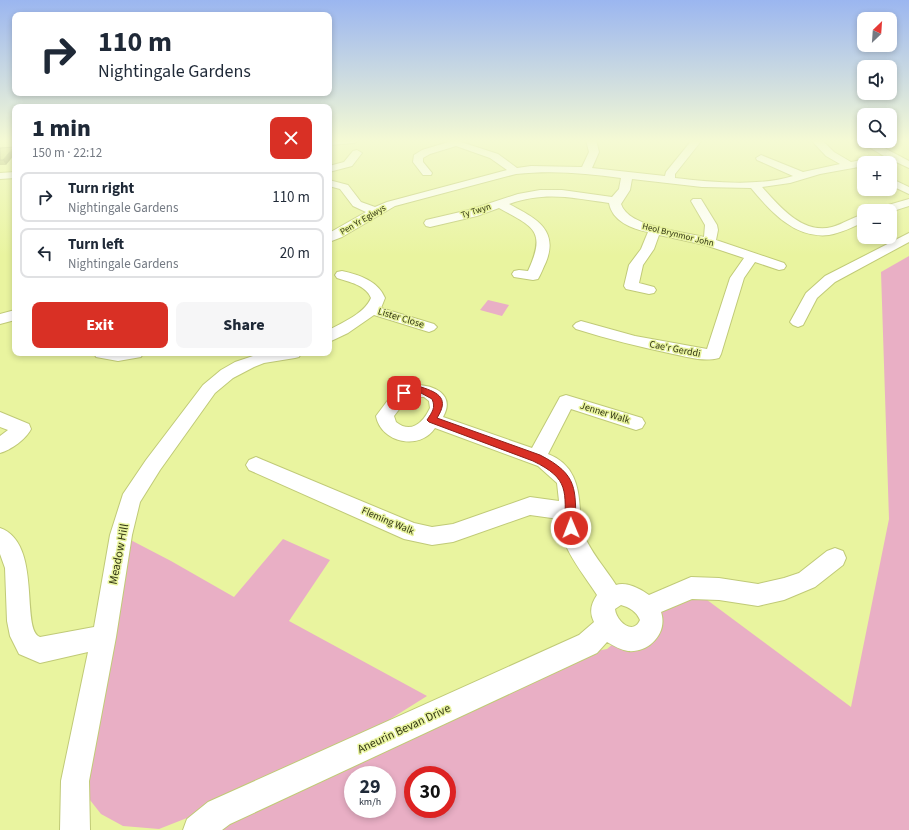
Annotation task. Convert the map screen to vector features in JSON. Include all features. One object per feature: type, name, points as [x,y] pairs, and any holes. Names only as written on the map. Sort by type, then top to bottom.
[{"type":"street","name":"Pen Yr Eglwys","points":[[332,236],[375,211],[391,204],[486,179]]},
{"type":"street","points":[[616,201],[624,190],[626,179]]},
{"type":"street","name":"Pen Yr Eglwys","points":[[647,179],[727,186],[754,185],[794,179]]},
{"type":"street","points":[[332,184],[344,187],[357,204],[375,211]]},
{"type":"street","points":[[754,185],[790,221],[803,228],[830,231],[857,221]]},
{"type":"street","points":[[897,185],[909,192]]},
{"type":"street","name":"Ty Twyn","points":[[438,225],[522,196],[550,193],[616,201]]},
{"type":"street","name":"Heol Brynmor John","points":[[616,201],[615,208],[624,218],[640,227],[709,242],[779,266]]},
{"type":"street","points":[[697,201],[712,226],[712,233],[709,242]]},
{"type":"street","points":[[897,206],[909,202]]},
{"type":"street","points":[[500,204],[534,225],[543,238],[544,244],[542,254],[532,276],[519,274]]},
{"type":"street","points":[[648,290],[631,286],[636,265],[648,249],[655,230]]},
{"type":"street","points":[[798,322],[811,296],[830,279],[909,237]]},
{"type":"street","name":"Cae'r Gerddi","points":[[581,326],[634,341],[701,354],[712,354],[736,278],[752,257]]},
{"type":"street","points":[[332,335],[373,310],[378,298],[376,290],[352,274]]},
{"type":"street","name":"Lister Close","points":[[373,310],[429,327]]},
{"type":"street","points":[[0,319],[12,316]]},
{"type":"street","name":"Meadow Hill","points":[[74,830],[75,781],[104,637],[121,535],[130,500],[149,471],[209,389],[215,383],[251,362],[276,356]]},
{"type":"street","name":"Jenner Walk","points":[[536,458],[566,401],[636,423]]},
{"type":"street","points":[[0,419],[22,429],[0,446]]},
{"type":"street","points":[[432,420],[536,458],[552,466],[564,478],[571,496],[571,528],[577,543],[611,597]]},
{"type":"street","name":"Fleming Walk","points":[[256,465],[412,532],[422,534],[437,536],[453,533],[530,506],[540,506],[570,512]]},
{"type":"street","points":[[0,538],[8,548],[12,558],[13,572],[10,630],[15,642],[30,650],[40,650],[104,637]]},
{"type":"street","points":[[647,607],[691,588],[719,589],[758,595],[784,590],[807,580],[835,558]]},
{"type":"street","points":[[620,594],[628,594],[640,600],[647,607],[651,621],[650,628],[646,634],[640,638],[632,639],[613,632],[607,626],[602,611],[604,605],[611,597],[620,594]]},
{"type":"street","name":"Aneurin Bevan Drive","points":[[198,830],[219,813],[588,644],[607,626]]},
{"type":"shaded area","points":[[909,256],[909,830],[216,830],[344,769],[344,818],[396,818],[396,766],[351,766],[591,652],[607,649],[621,637],[632,639],[647,607],[691,588],[851,707],[889,519],[881,272]]},
{"type":"shaded area","points":[[488,300],[509,305],[502,316],[480,310]]},
{"type":"shaded area","points":[[121,535],[171,561],[234,597],[283,539],[330,560],[289,621],[427,696],[341,750],[220,805],[159,829],[123,826],[101,814],[75,781]]},
{"type":"route","points":[[404,393],[421,390],[432,394],[438,400],[439,409],[432,420],[545,461],[552,466],[564,478],[570,490],[571,528]]}]
